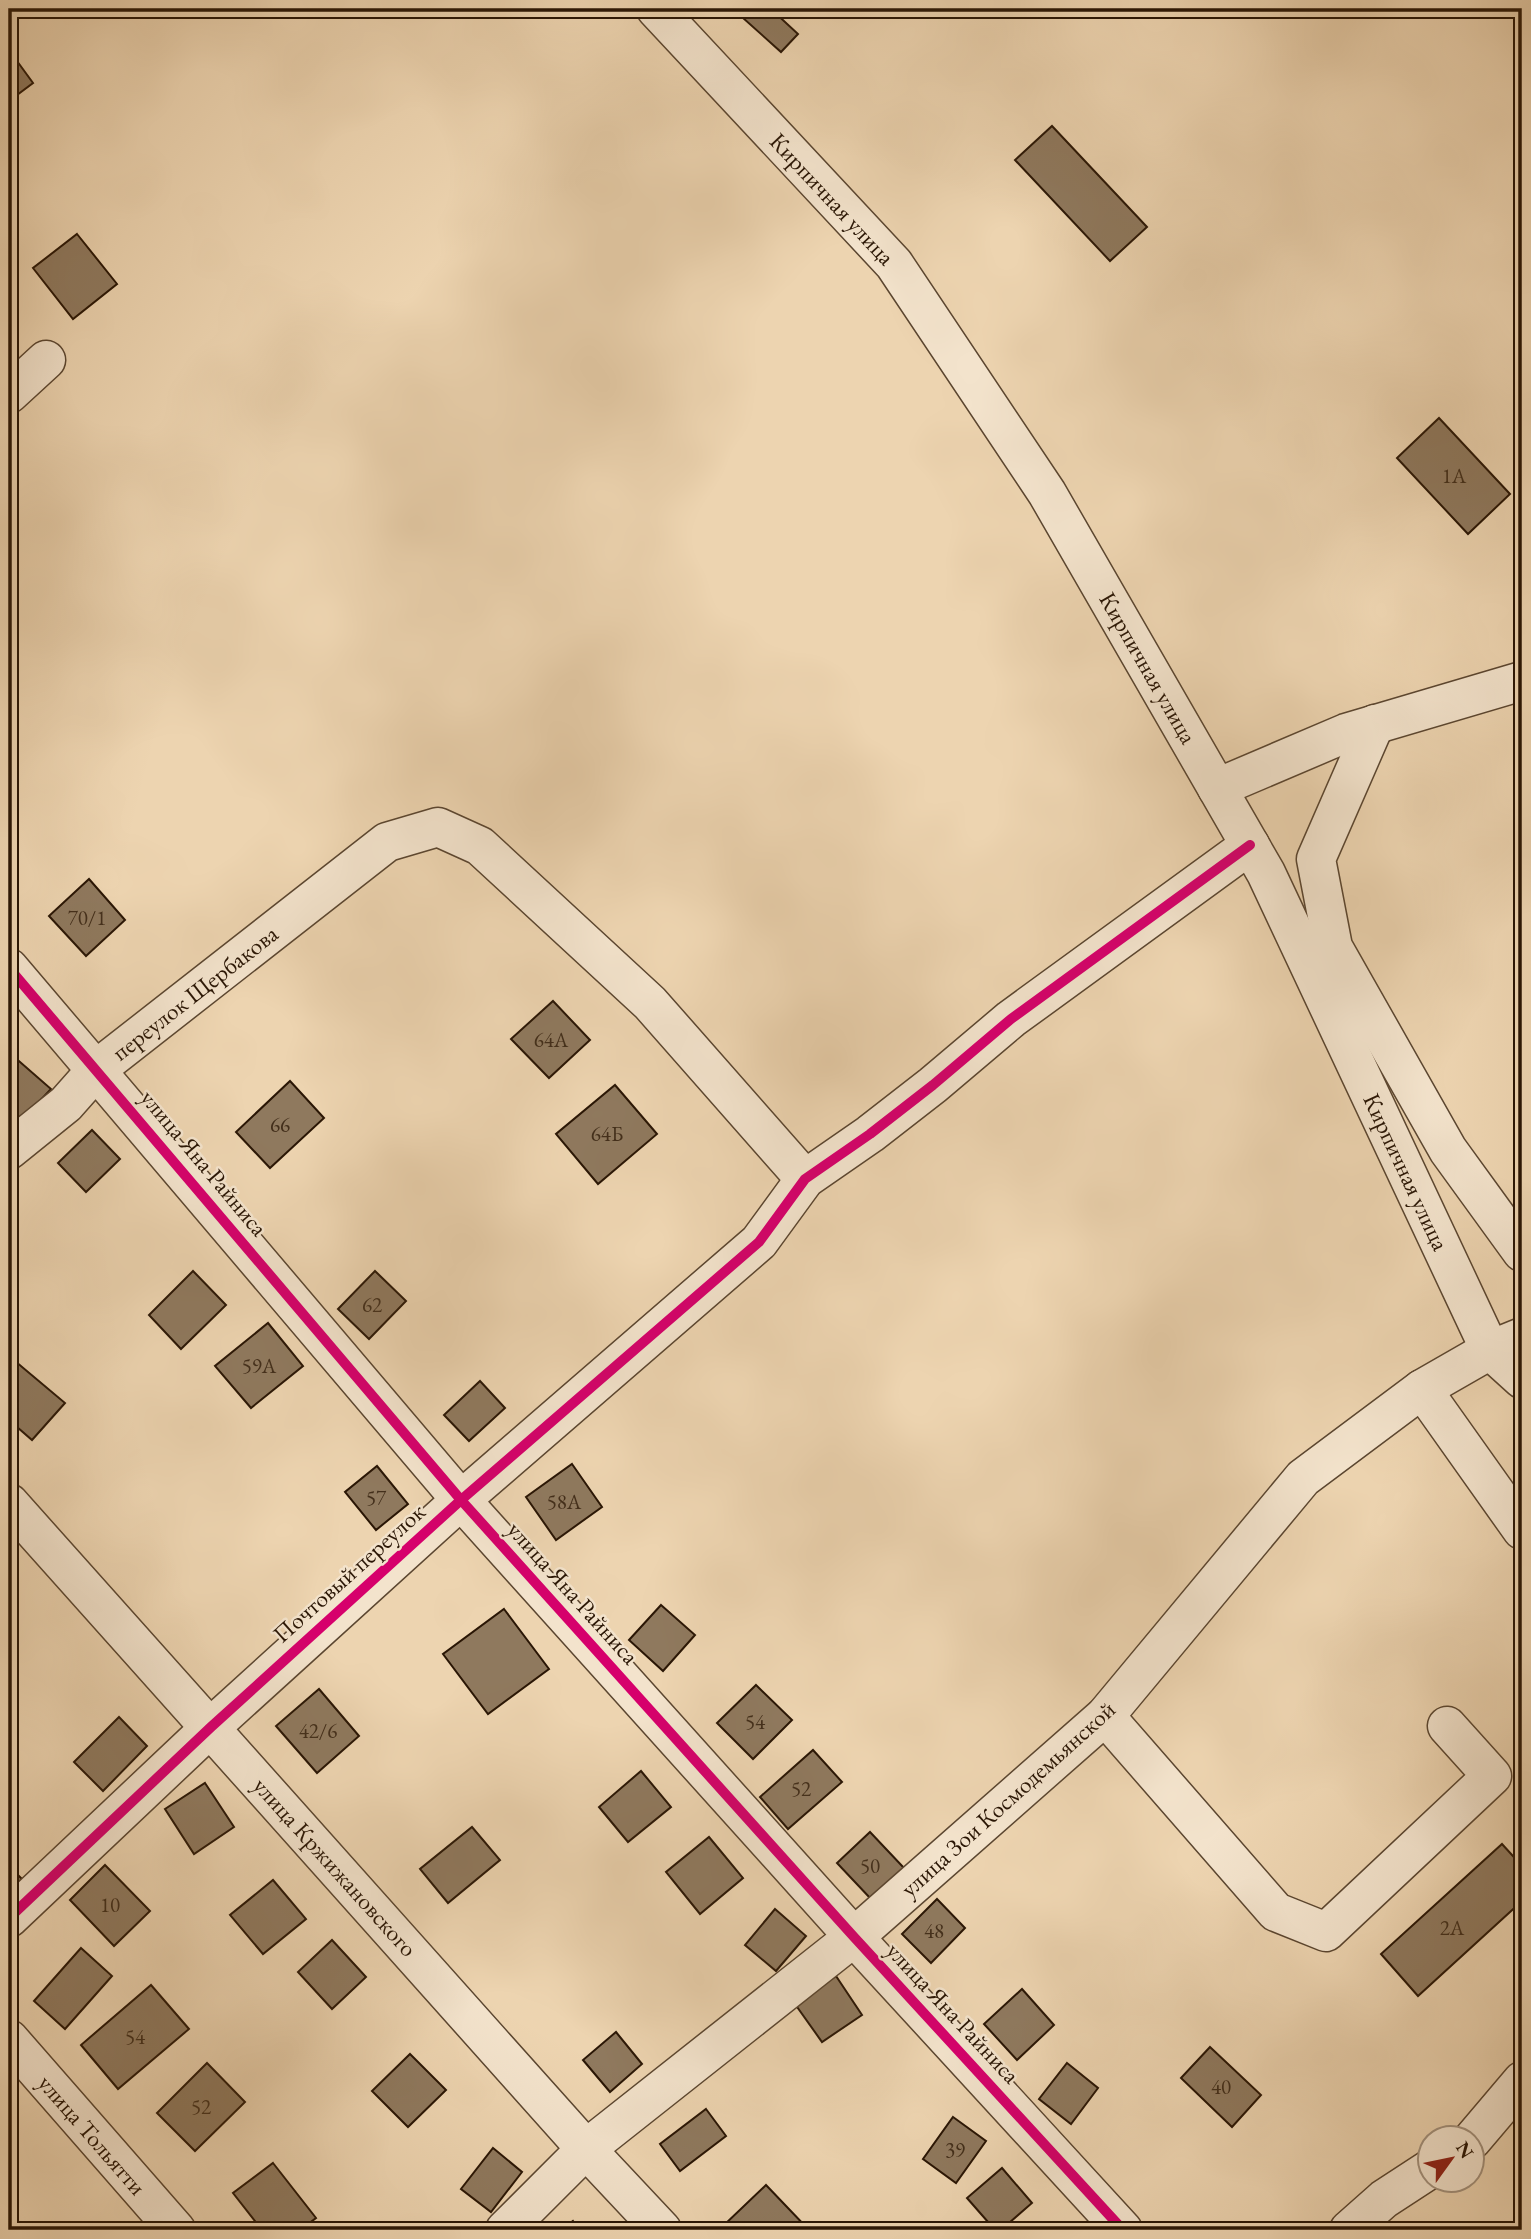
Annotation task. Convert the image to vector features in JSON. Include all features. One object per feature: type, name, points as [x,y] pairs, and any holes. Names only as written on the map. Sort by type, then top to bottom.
[{"type":"street","name":"Кирпичная улица","points":[[662,16],[894,264],[1047,493],[1266,873],[1522,1379]]},
{"type":"street","points":[[9,394],[46,360]]},
{"type":"street","points":[[1217,788],[1346,733],[1522,681]]},
{"type":"street","points":[[1375,724],[1316,859],[1333,947],[1448,1150],[1522,1252]]},
{"type":"street","name":"переулок Щербакова","points":[[9,1150],[66,1104],[97,1069],[387,842],[438,827],[480,846],[650,1003],[805,1179]]},
{"type":"street","name":"Почтовый переулок","points":[[9,1918],[211,1727],[461,1500],[759,1242],[805,1179],[923,1093],[1011,1019],[1250,845]]},
{"type":"street","name":"улица Яна Райниса","points":[[9,968],[461,1500],[854,1937],[1123,2230]]},
{"type":"street","name":"улица Зои Космодемьянской","points":[[505,2230],[586,2149],[854,1937],[1105,1716],[1303,1478],[1422,1388],[1506,1344]]},
{"type":"street","points":[[1422,1388],[1522,1530]]},
{"type":"street","name":"улица Кржижановского","points":[[9,1503],[586,2149],[662,2230]]},
{"type":"street","points":[[1105,1716],[1276,1912],[1326,1932],[1492,1776],[1447,1726]]},
{"type":"street","name":"улица Тольятти","points":[[9,2039],[176,2230]]},
{"type":"street","points":[[1486,2124],[1522,2081]]},
{"type":"street","points":[[1349,2230],[1384,2199],[1416,2178]]},
{"type":"building","points":[[733,9],[771,9],[798,34],[781,52]]},
{"type":"building","points":[[9,50],[33,83],[9,101]]},
{"type":"building","points":[[1052,126],[1147,227],[1110,261],[1015,160]]},
{"type":"building","points":[[77,234],[117,284],[73,319],[33,268]]},
{"type":"building","points":[[1439,418],[1510,494],[1468,534],[1397,458]]},
{"type":"building","points":[[89,879],[125,920],[86,956],[49,916]]},
{"type":"building","points":[[553,1001],[590,1040],[549,1078],[511,1039]]},
{"type":"building","points":[[12,1055],[51,1089],[10,1133],[9,1058]]},
{"type":"building","points":[[290,1081],[324,1118],[270,1168],[236,1132]]},
{"type":"building","points":[[615,1085],[657,1134],[598,1184],[556,1134]]},
{"type":"building","points":[[92,1130],[120,1159],[86,1192],[58,1163]]},
{"type":"building","points":[[193,1271],[226,1305],[181,1349],[149,1315]]},
{"type":"building","points":[[375,1271],[406,1301],[369,1339],[338,1309]]},
{"type":"building","points":[[268,1323],[303,1366],[251,1408],[215,1366]]},
{"type":"building","points":[[9,1356],[65,1403],[32,1440],[9,1420]]},
{"type":"building","points":[[480,1381],[505,1408],[469,1441],[444,1415]]},
{"type":"building","points":[[572,1464],[602,1507],[556,1540],[526,1497]]},
{"type":"building","points":[[377,1466],[408,1504],[376,1530],[345,1492]]},
{"type":"building","points":[[661,1605],[695,1635],[663,1671],[629,1640]]},
{"type":"building","points":[[504,1609],[549,1669],[488,1714],[443,1654]]},
{"type":"building","points":[[756,1685],[792,1720],[753,1759],[717,1723]]},
{"type":"building","points":[[319,1689],[359,1736],[317,1773],[276,1726]]},
{"type":"building","points":[[119,1717],[147,1746],[103,1791],[74,1762]]},
{"type":"building","points":[[813,1750],[842,1782],[788,1829],[760,1797]]},
{"type":"building","points":[[641,1771],[671,1807],[628,1842],[599,1807]]},
{"type":"building","points":[[205,1783],[234,1827],[194,1854],[165,1809]]},
{"type":"building","points":[[472,1827],[500,1860],[448,1903],[420,1869]]},
{"type":"building","points":[[870,1832],[904,1868],[871,1899],[837,1863]]},
{"type":"building","points":[[709,1837],[743,1878],[700,1914],[666,1872]]},
{"type":"building","points":[[1502,1844],[1522,1866],[1522,1901],[1418,1996],[1381,1954]]},
{"type":"building","points":[[105,1865],[150,1911],[114,1946],[70,1900]]},
{"type":"building","points":[[9,1866],[22,1879],[9,1894]]},
{"type":"building","points":[[273,1880],[306,1919],[263,1954],[230,1915]]},
{"type":"building","points":[[937,1899],[965,1928],[931,1963],[902,1934]]},
{"type":"building","points":[[775,1909],[806,1936],[776,1971],[745,1945]]},
{"type":"building","points":[[332,1940],[366,1977],[332,2009],[298,1972]]},
{"type":"building","points":[[81,1948],[112,1976],[65,2029],[34,2001]]},
{"type":"building","points":[[836,1976],[862,2015],[822,2042],[795,2004]]},
{"type":"building","points":[[151,1985],[189,2029],[118,2089],[81,2045]]},
{"type":"building","points":[[1022,1989],[1054,2025],[1017,2060],[984,2024]]},
{"type":"building","points":[[616,2032],[642,2064],[610,2092],[583,2060]]},
{"type":"building","points":[[1210,2047],[1261,2095],[1232,2127],[1181,2078]]},
{"type":"building","points":[[410,2054],[446,2090],[408,2127],[372,2091]]},
{"type":"building","points":[[207,2063],[245,2102],[195,2151],[157,2113]]},
{"type":"building","points":[[1067,2063],[1098,2088],[1071,2124],[1039,2099]]},
{"type":"building","points":[[706,2109],[726,2136],[680,2171],[660,2144]]},
{"type":"building","points":[[953,2117],[986,2141],[956,2183],[923,2159]]},
{"type":"building","points":[[493,2148],[522,2172],[491,2212],[461,2189]]},
{"type":"building","points":[[273,2163],[316,2218],[300,2230],[262,2230],[233,2193]]},
{"type":"building","points":[[1002,2168],[1032,2203],[1001,2230],[995,2230],[967,2198]]},
{"type":"building","points":[[766,2185],[809,2230],[727,2230],[723,2226]]},
{"type":"building","points":[[573,2221],[580,2230],[561,2230]]},
{"type":"cycle path","points":[[9,1918],[211,1727],[461,1500],[759,1242],[805,1179],[870,1134],[1011,1019],[1250,845]]},
{"type":"cycle path","points":[[9,968],[461,1500],[854,1937],[1123,2230]]}]
